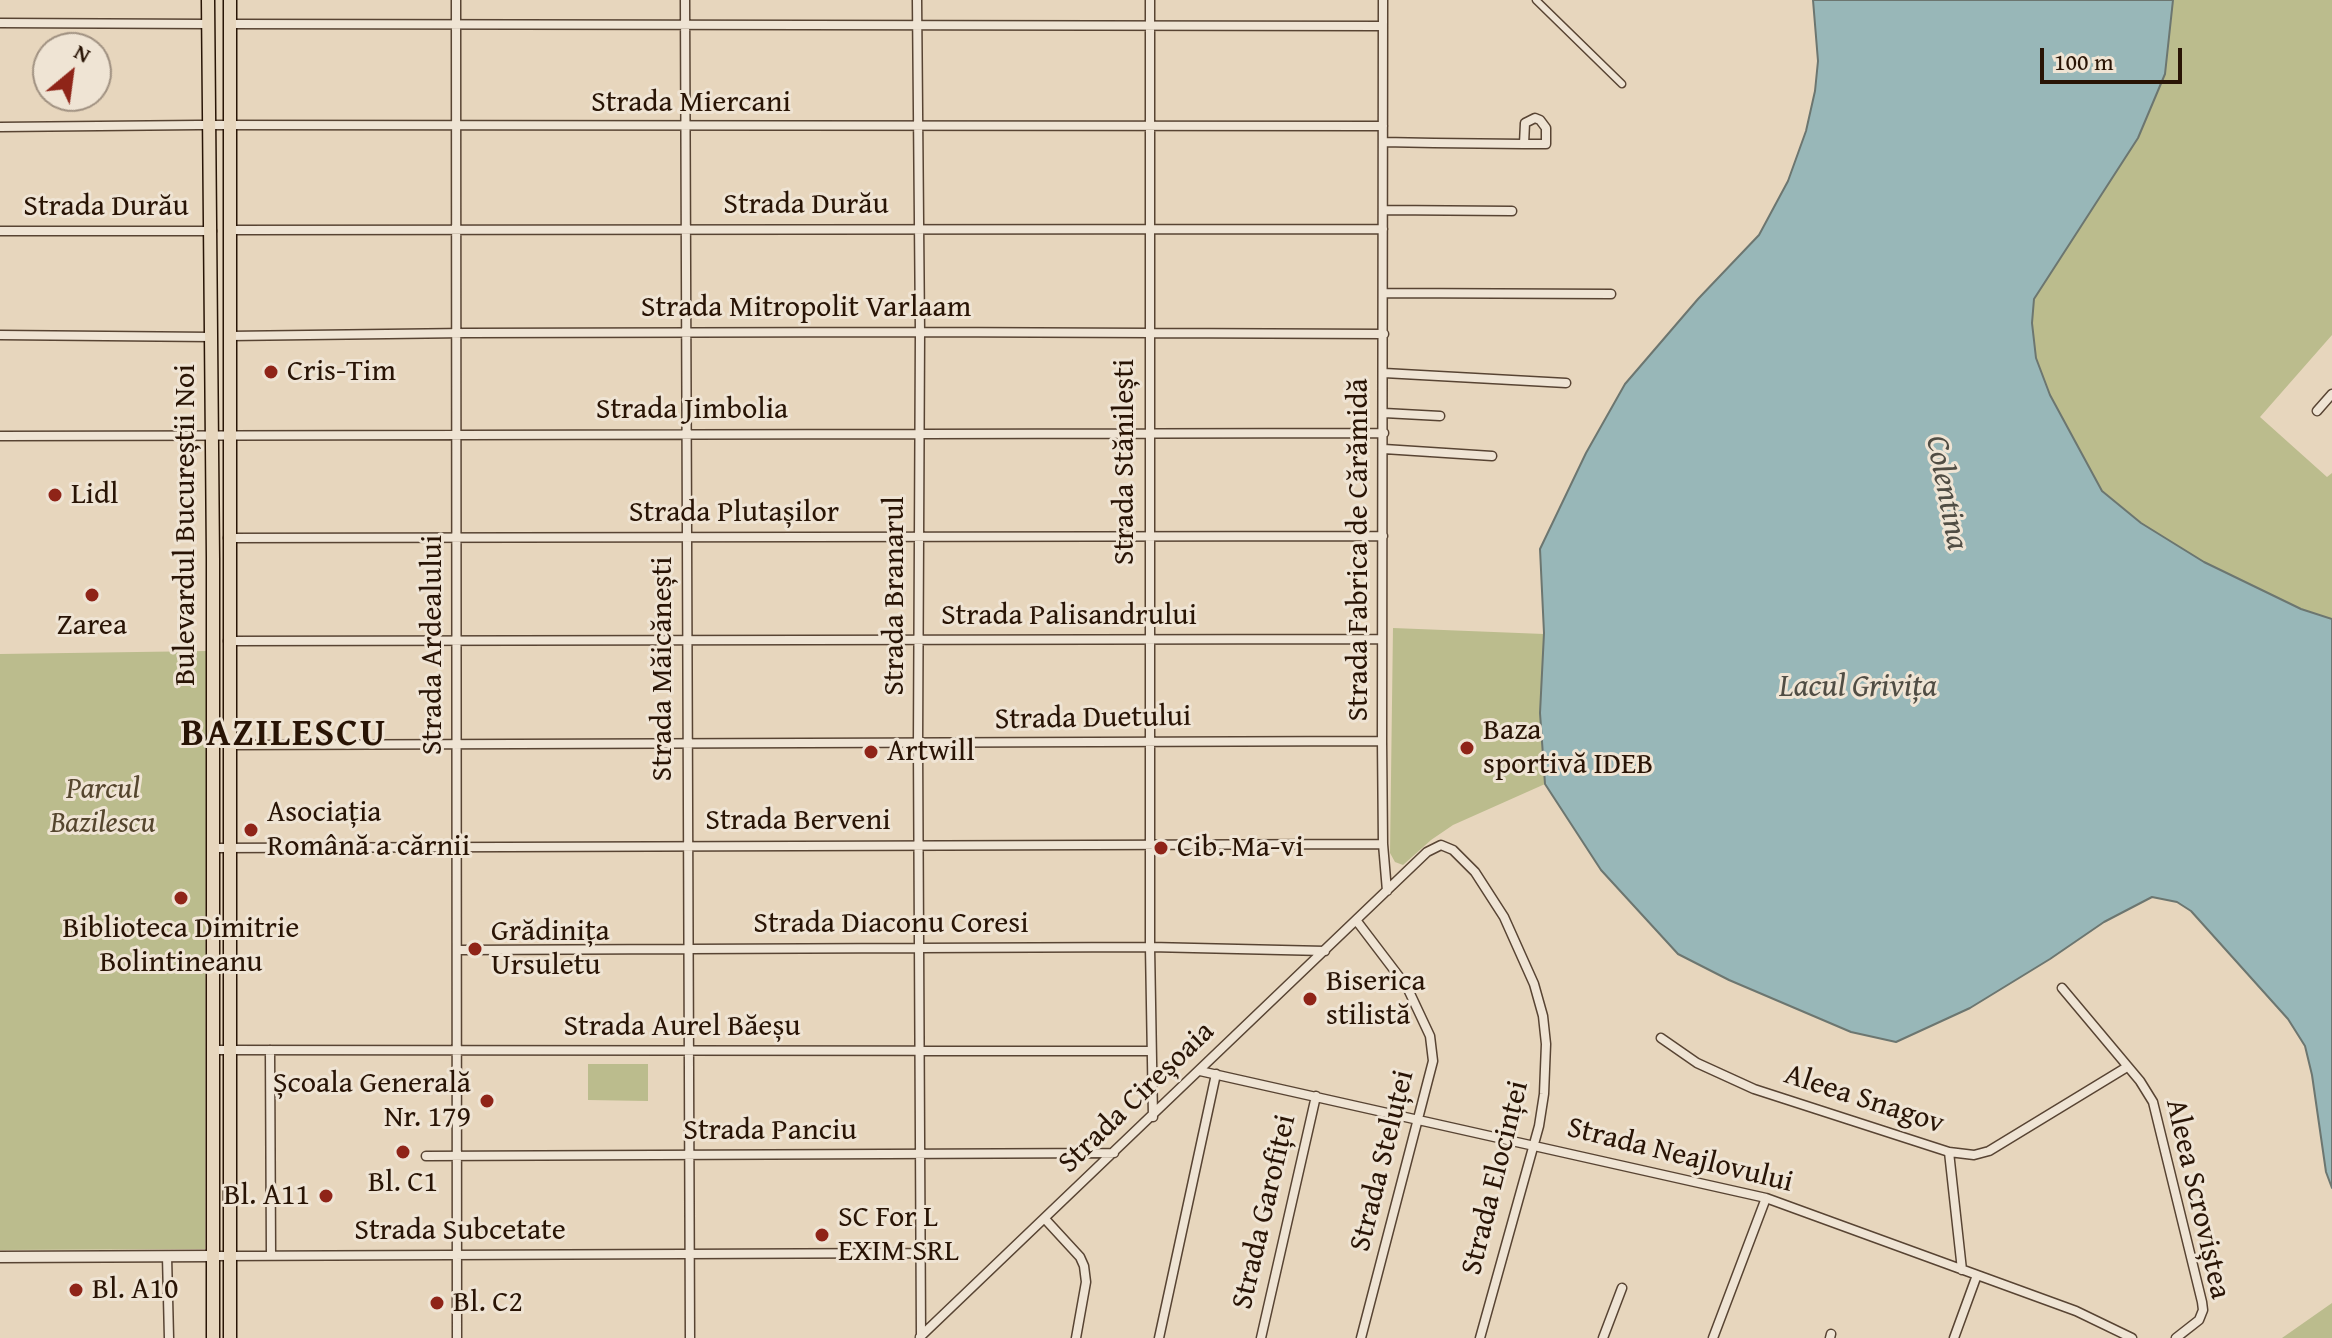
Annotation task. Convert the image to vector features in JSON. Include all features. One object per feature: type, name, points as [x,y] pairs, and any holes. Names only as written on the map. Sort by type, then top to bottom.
[{"type":"main road","name":"Bulevardul Bucureștii Noi","points":[[208,0],[212,231],[213,1338]]},
{"type":"main road","name":"Bulevardul Bucureștii Noi","points":[[230,0],[230,1338]]},
{"type":"street","name":"Strada Ardealului","points":[[456,0],[457,1338]]},
{"type":"street","name":"Strada Măicănești","points":[[685,0],[690,1338]]},
{"type":"street","name":"Strada Branarul","points":[[917,0],[920,1337]]},
{"type":"street","name":"Strada Stănilești","points":[[1150,0],[1149,845],[1153,1117]]},
{"type":"street","name":"Strada Fabrica de Cărămidă","points":[[1383,0],[1383,229],[1388,293],[1384,334],[1382,741],[1383,844],[1387,891]]},
{"type":"street","points":[[1536,0],[1622,84]]},
{"type":"street","points":[[0,23],[208,24]]},
{"type":"street","points":[[230,24],[1383,26]]},
{"type":"street","name":"Strada Miercani","points":[[0,127],[1383,126]]},
{"type":"street","points":[[1383,142],[1524,144]]},
{"type":"street","points":[[1383,210],[1512,211]]},
{"type":"street","name":"Strada Durău","points":[[229,230],[1383,229]]},
{"type":"street","name":"Strada Durău","points":[[0,231],[212,231]]},
{"type":"street","points":[[1388,293],[1611,294]]},
{"type":"street","name":"Strada Mitropolit Varlaam","points":[[229,336],[1149,331],[1384,334]]},
{"type":"street","points":[[0,335],[212,337]]},
{"type":"street","points":[[1384,373],[1566,383]]},
{"type":"street","points":[[2317,411],[2332,394]]},
{"type":"street","points":[[1384,413],[1440,416]]},
{"type":"street","name":"Strada Jimbolia","points":[[0,436],[1384,433]]},
{"type":"street","points":[[1384,449],[1492,456]]},
{"type":"street","name":"Strada Plutașilor","points":[[228,538],[1383,536]]},
{"type":"street","name":"Strada Palisandrului","points":[[228,641],[1382,639]]},
{"type":"street","name":"Strada Duetului","points":[[228,745],[1382,741]]},
{"type":"street","name":"Strada Berveni","points":[[213,848],[1383,844]]},
{"type":"street","name":"Strada Elocinței","points":[[1387,891],[1434,847],[1446,846],[1461,856],[1475,872],[1521,949],[1543,1016],[1546,1070],[1535,1145],[1480,1338]]},
{"type":"street","name":"Strada Cireșoaia","points":[[920,1337],[1387,891]]},
{"type":"street","name":"Strada Steluței","points":[[1356,920],[1407,987],[1423,1016],[1430,1036],[1433,1061],[1361,1338]]},
{"type":"street","name":"Strada Diaconu Coresi","points":[[458,950],[1150,947],[1325,951]]},
{"type":"street","name":"Aleea Scroviștea","points":[[2062,988],[2153,1102],[2203,1310],[2199,1320],[2176,1338]]},
{"type":"street","name":"Aleea Snagov","points":[[1661,1038],[1697,1063],[1754,1089],[1949,1152],[1962,1270]]},
{"type":"street","name":"Strada Aurel Băeșu","points":[[214,1050],[1151,1051]]},
{"type":"street","points":[[270,1050],[271,1255]]},
{"type":"street","points":[[1949,1152],[1974,1155],[1989,1151],[2127,1067]]},
{"type":"street","name":"Strada Neajlovului","points":[[1200,1071],[1766,1198],[2076,1311],[2132,1338]]},
{"type":"street","points":[[1159,1338],[1216,1074]]},
{"type":"street","name":"Strada Garofiței","points":[[1261,1338],[1316,1096]]},
{"type":"street","name":"Strada Panciu","points":[[426,1156],[1114,1153]]},
{"type":"street","points":[[1713,1338],[1766,1198]]},
{"type":"street","points":[[1045,1219],[1080,1257],[1084,1266],[1086,1282],[1076,1338]]},
{"type":"street","name":"Strada Subcetate","points":[[0,1257],[919,1253]]},
{"type":"street","points":[[167,1256],[169,1338]]},
{"type":"street","points":[[1954,1338],[1977,1275]]},
{"type":"street","points":[[1603,1338],[1622,1288]]},
{"type":"green space","points":[[2173,0],[2332,0],[2332,335],[2260,417],[2327,477],[2332,473],[2332,619],[2301,609],[2204,562],[2141,523],[2101,491],[2050,395],[2036,358],[2032,323],[2034,299],[2138,138],[2150,111],[2171,22]]},
{"type":"green space","name":"Baza sportivă IDEB","points":[[1393,628],[1544,634],[1540,713],[1545,784],[1453,825],[1403,865],[1395,862],[1390,853]]},
{"type":"green space","name":"Parcul Bazilescu","points":[[206,651],[205,1249],[0,1250],[0,654]]},
{"type":"green space","points":[[588,1064],[648,1064],[648,1101],[588,1100]]},
{"type":"green space","points":[[2332,1303],[2332,1338],[2282,1338]]},
{"type":"water","name":"Lacul Grivița","points":[[1813,0],[2173,0],[2165,74],[2138,138],[2034,299],[2032,323],[2036,358],[2050,395],[2102,491],[2141,523],[2204,562],[2301,609],[2332,619],[2332,1188],[2326,1172],[2305,1046],[2288,1019],[2191,911],[2177,902],[2152,897],[2104,922],[1970,1008],[1896,1042],[1851,1032],[1729,980],[1678,954],[1601,870],[1545,784],[1540,713],[1544,633],[1540,549],[1586,453],[1625,384],[1698,299],[1759,235],[1788,181],[1806,131],[1815,91],[1818,61]]},
{"type":"place","name":"Cris-Tim","points":[[271,372]]},
{"type":"place","name":"Lidl","points":[[55,495]]},
{"type":"place","name":"Zarea","points":[[92,595]]},
{"type":"place","name":"Baza sportivă IDEB","points":[[1467,748]]},
{"type":"place","name":"Artwill","points":[[871,752]]},
{"type":"place","name":"Asociația Română a cărnii","points":[[251,830]]},
{"type":"place","name":"Cib. Ma-vi","points":[[1161,848]]},
{"type":"place","name":"Biblioteca Dimitrie Bolintineanu","points":[[181,898]]},
{"type":"place","name":"Grădinița Ursuletu","points":[[475,949]]},
{"type":"place","name":"Biserica stilistă","points":[[1310,999]]},
{"type":"place","name":"Școala Generală Nr. 179","points":[[487,1101]]},
{"type":"place","name":"Bl. C1","points":[[403,1152]]},
{"type":"place","name":"Bl. A11","points":[[326,1196]]},
{"type":"place","name":"SC For L EXIM SRL","points":[[822,1235]]},
{"type":"place","name":"Bl. A10","points":[[76,1290]]},
{"type":"place","name":"Bl. C2","points":[[437,1303]]},
{"type":"district","name":"BAZILESCU","points":[[284,735]]},
{"type":"water label","name":"Colentina","points":[[1946,493]]}]
